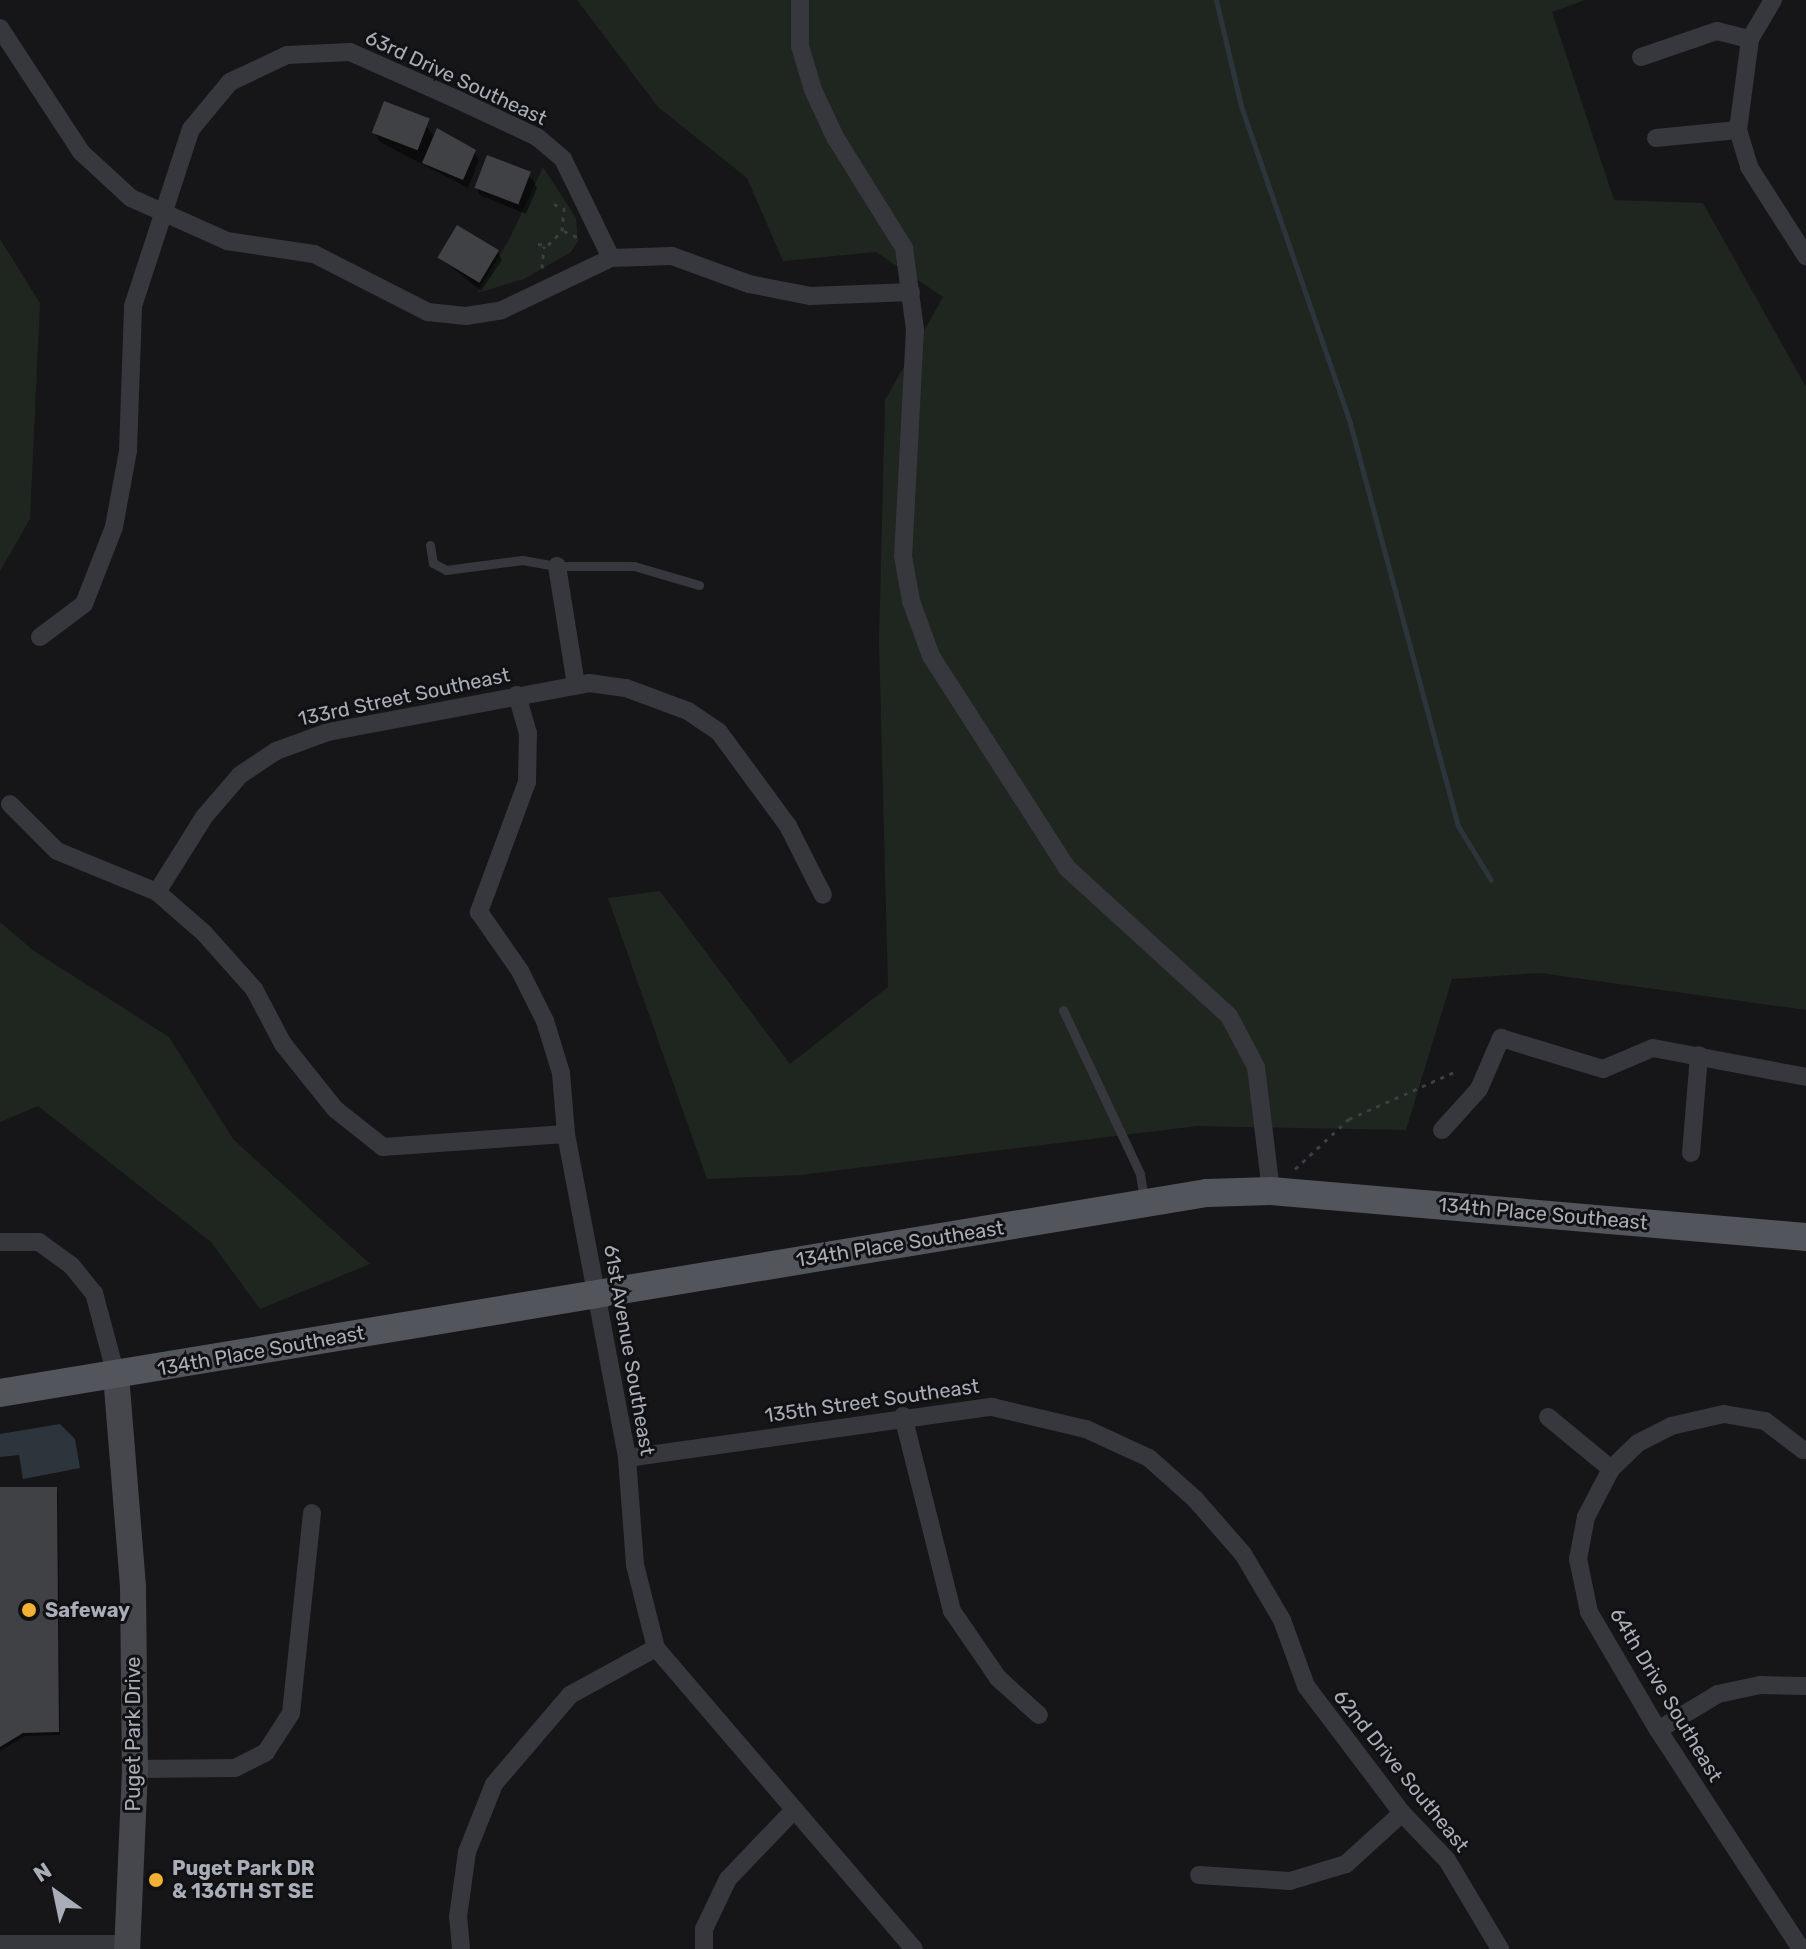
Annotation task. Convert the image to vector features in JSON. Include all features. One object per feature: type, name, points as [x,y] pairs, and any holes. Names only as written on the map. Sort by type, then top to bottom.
[{"type":"main road","name":"134th Place Southeast","points":[[0,1393],[1145,1204],[1271,1191],[1806,1237]]},
{"type":"street","points":[[800,0],[800,46],[813,90],[835,137],[904,248],[915,329],[903,556],[911,601],[931,656],[1067,868],[1110,911],[1160,947],[1229,1016],[1256,1067],[1271,1191]]},
{"type":"street","points":[[1773,0],[1750,39],[1738,130],[1749,167],[1806,256]]},
{"type":"street","points":[[0,28],[81,152],[131,198],[165,216],[227,241],[314,254],[428,312],[466,316],[502,310],[611,258],[672,256],[749,284],[810,296],[911,292]]},
{"type":"street","points":[[1641,57],[1717,31],[1750,39]]},
{"type":"street","name":"63rd Drive Southeast","points":[[40,637],[84,604],[114,527],[128,451],[133,306],[191,129],[230,82],[287,55],[350,52],[537,137],[563,159],[579,182],[611,258]]},
{"type":"street","points":[[1656,138],[1738,130]]},
{"type":"street","points":[[557,566],[576,685]]},
{"type":"street","name":"133rd Street Southeast","points":[[157,892],[204,817],[240,775],[276,751],[328,732],[576,685],[626,688],[688,711],[719,732],[788,826],[823,895]]},
{"type":"street","name":"61st Avenue Southeast","points":[[517,695],[528,733],[527,782],[479,912],[520,971],[545,1021],[561,1073],[566,1134],[627,1458],[635,1565],[656,1648],[792,1812],[914,1949]]},
{"type":"street","points":[[10,804],[57,851],[157,892],[204,933],[254,989],[283,1044],[335,1109],[383,1147],[566,1134]]},
{"type":"street","points":[[1442,1130],[1479,1089],[1501,1038],[1603,1069],[1653,1048],[1806,1077]]},
{"type":"street","points":[[1691,1153],[1699,1055]]},
{"type":"street","points":[[0,1242],[39,1242],[71,1265],[94,1293],[116,1375]]},
{"type":"street","name":"Puget Park Drive","points":[[116,1375],[133,1588],[135,1769],[127,1947]]},
{"type":"street","name":"135th Street Southeast","points":[[627,1458],[903,1416],[992,1407],[1086,1429],[1149,1458],[1195,1499]]},
{"type":"street","name":"64th Drive Southeast","points":[[1801,1949],[1658,1730],[1589,1612],[1578,1559],[1586,1517],[1611,1469],[1638,1443],[1671,1426],[1724,1414],[1765,1421],[1803,1450]]},
{"type":"street","points":[[903,1416],[952,1611],[998,1678],[1039,1715]]},
{"type":"street","points":[[1548,1417],[1611,1469]]},
{"type":"street","name":"62nd Drive Southeast","points":[[1195,1499],[1243,1554],[1282,1620],[1306,1686],[1402,1813],[1447,1860],[1500,1949]]},
{"type":"street","points":[[135,1769],[235,1768],[266,1752],[291,1713],[312,1513]]},
{"type":"street","points":[[461,1949],[458,1917],[467,1852],[494,1784],[570,1695],[656,1648]]},
{"type":"street","points":[[1658,1730],[1718,1694],[1760,1685],[1806,1686]]},
{"type":"street","points":[[704,1949],[704,1929],[728,1879],[792,1812]]},
{"type":"street","points":[[1199,1875],[1290,1881],[1346,1864],[1402,1813]]},
{"type":"street","points":[[0,1944],[127,1947]]},
{"type":"lane","points":[[430,545],[433,563],[446,570],[522,560],[557,566],[634,566],[699,585]]},
{"type":"lane","points":[[1063,1010],[1140,1174],[1145,1204]]},
{"type":"path","points":[[542,268],[544,246],[562,231],[567,208],[554,204]]},
{"type":"path","points":[[562,231],[579,238]]},
{"type":"path","points":[[538,244],[544,246]]},
{"type":"path","points":[[1271,1191],[1349,1119],[1454,1072]]},
{"type":"shaded area","points":[[577,0],[1585,0],[1552,12],[1614,200],[1703,203],[1806,387],[1806,1010],[1540,973],[1452,979],[1406,1130],[1197,1126],[800,1175],[707,1179],[608,898],[660,891],[790,1064],[888,987],[879,641],[885,400],[943,297],[876,252],[783,261],[747,178],[658,107]]},
{"type":"shaded area","points":[[543,167],[576,218],[578,241],[571,252],[524,279],[477,293],[510,238]]},
{"type":"shaded area","points":[[0,239],[40,303],[30,519],[0,571]]},
{"type":"shaded area","points":[[0,922],[34,951],[169,1037],[233,1139],[370,1264],[260,1309],[211,1242],[38,1106],[0,1122]]},
{"type":"shaded area","points":[[60,1424],[75,1439],[80,1468],[23,1479],[19,1455],[0,1457],[0,1434]]},
{"type":"building","points":[[384,101],[430,119],[418,150],[372,133]]},
{"type":"building","points":[[437,128],[476,150],[463,180],[422,163]]},
{"type":"building","points":[[487,155],[531,172],[518,205],[474,188]]},
{"type":"building","points":[[457,225],[499,250],[479,283],[437,258]]},
{"type":"building","name":"Safeway","points":[[0,1487],[57,1487],[59,1732],[23,1733],[0,1747]]},
{"type":"waterway","points":[[1216,0],[1241,106],[1350,423],[1458,826],[1491,880]]},
{"type":"place","name":"Safeway","points":[[29,1610]]},
{"type":"place","name":"Puget Park DR & 136TH ST SE","points":[[156,1880]]}]
